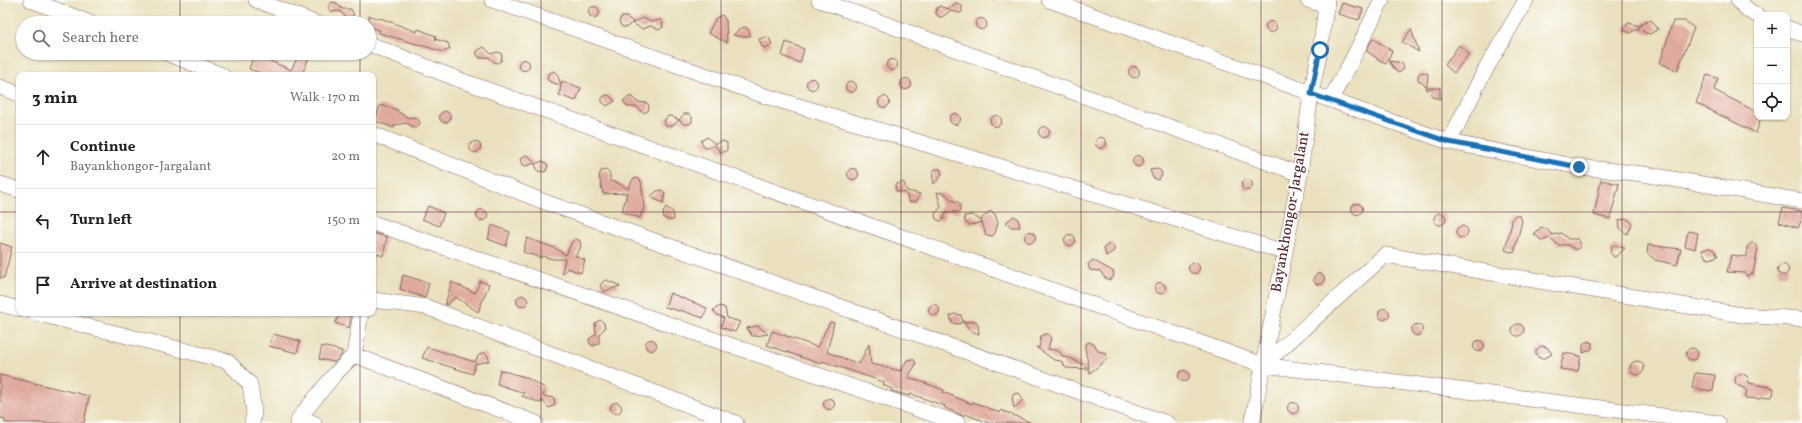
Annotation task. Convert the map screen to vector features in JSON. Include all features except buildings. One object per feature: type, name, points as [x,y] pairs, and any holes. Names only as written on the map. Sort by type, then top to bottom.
[{"type":"street","points":[[31,0],[72,16]]},
{"type":"street","points":[[256,0],[297,16]]},
{"type":"street","points":[[492,0],[762,95],[1285,252]]},
{"type":"street","points":[[820,0],[1300,174]]},
{"type":"street","points":[[1049,0],[1449,142],[1579,167],[1643,174],[1802,201]]},
{"type":"street","points":[[1308,0],[1327,3]]},
{"type":"street","points":[[1330,100],[1382,0]]},
{"type":"street","points":[[1449,142],[1483,74],[1526,0]]},
{"type":"street","points":[[1738,0],[1749,11],[1754,14]]},
{"type":"street","name":"Bayankhongor-Jargalant","points":[[1252,423],[1300,174],[1311,94],[1320,50],[1327,3]]},
{"type":"street","points":[[1790,29],[1802,34]]},
{"type":"street","points":[[376,47],[468,82],[1263,365],[1718,423]]},
{"type":"street","points":[[184,60],[214,72]]},
{"type":"street","points":[[0,87],[16,93]]},
{"type":"street","points":[[376,135],[545,202],[1167,423]]},
{"type":"street","points":[[0,184],[16,189]]},
{"type":"street","points":[[376,224],[958,423]]},
{"type":"street","points":[[1263,365],[1385,255],[1742,315],[1802,319]]},
{"type":"street","points":[[376,300],[426,307],[736,423]]},
{"type":"street","points":[[0,304],[16,308]]},
{"type":"street","points":[[47,316],[227,361],[250,384],[254,413],[252,423]]},
{"type":"street","points":[[314,423],[298,420],[335,374],[354,355],[360,316]]},
{"type":"street","points":[[354,355],[536,423]]},
{"type":"route","points":[[1320,50],[1311,94],[1449,142],[1579,167]]}]
